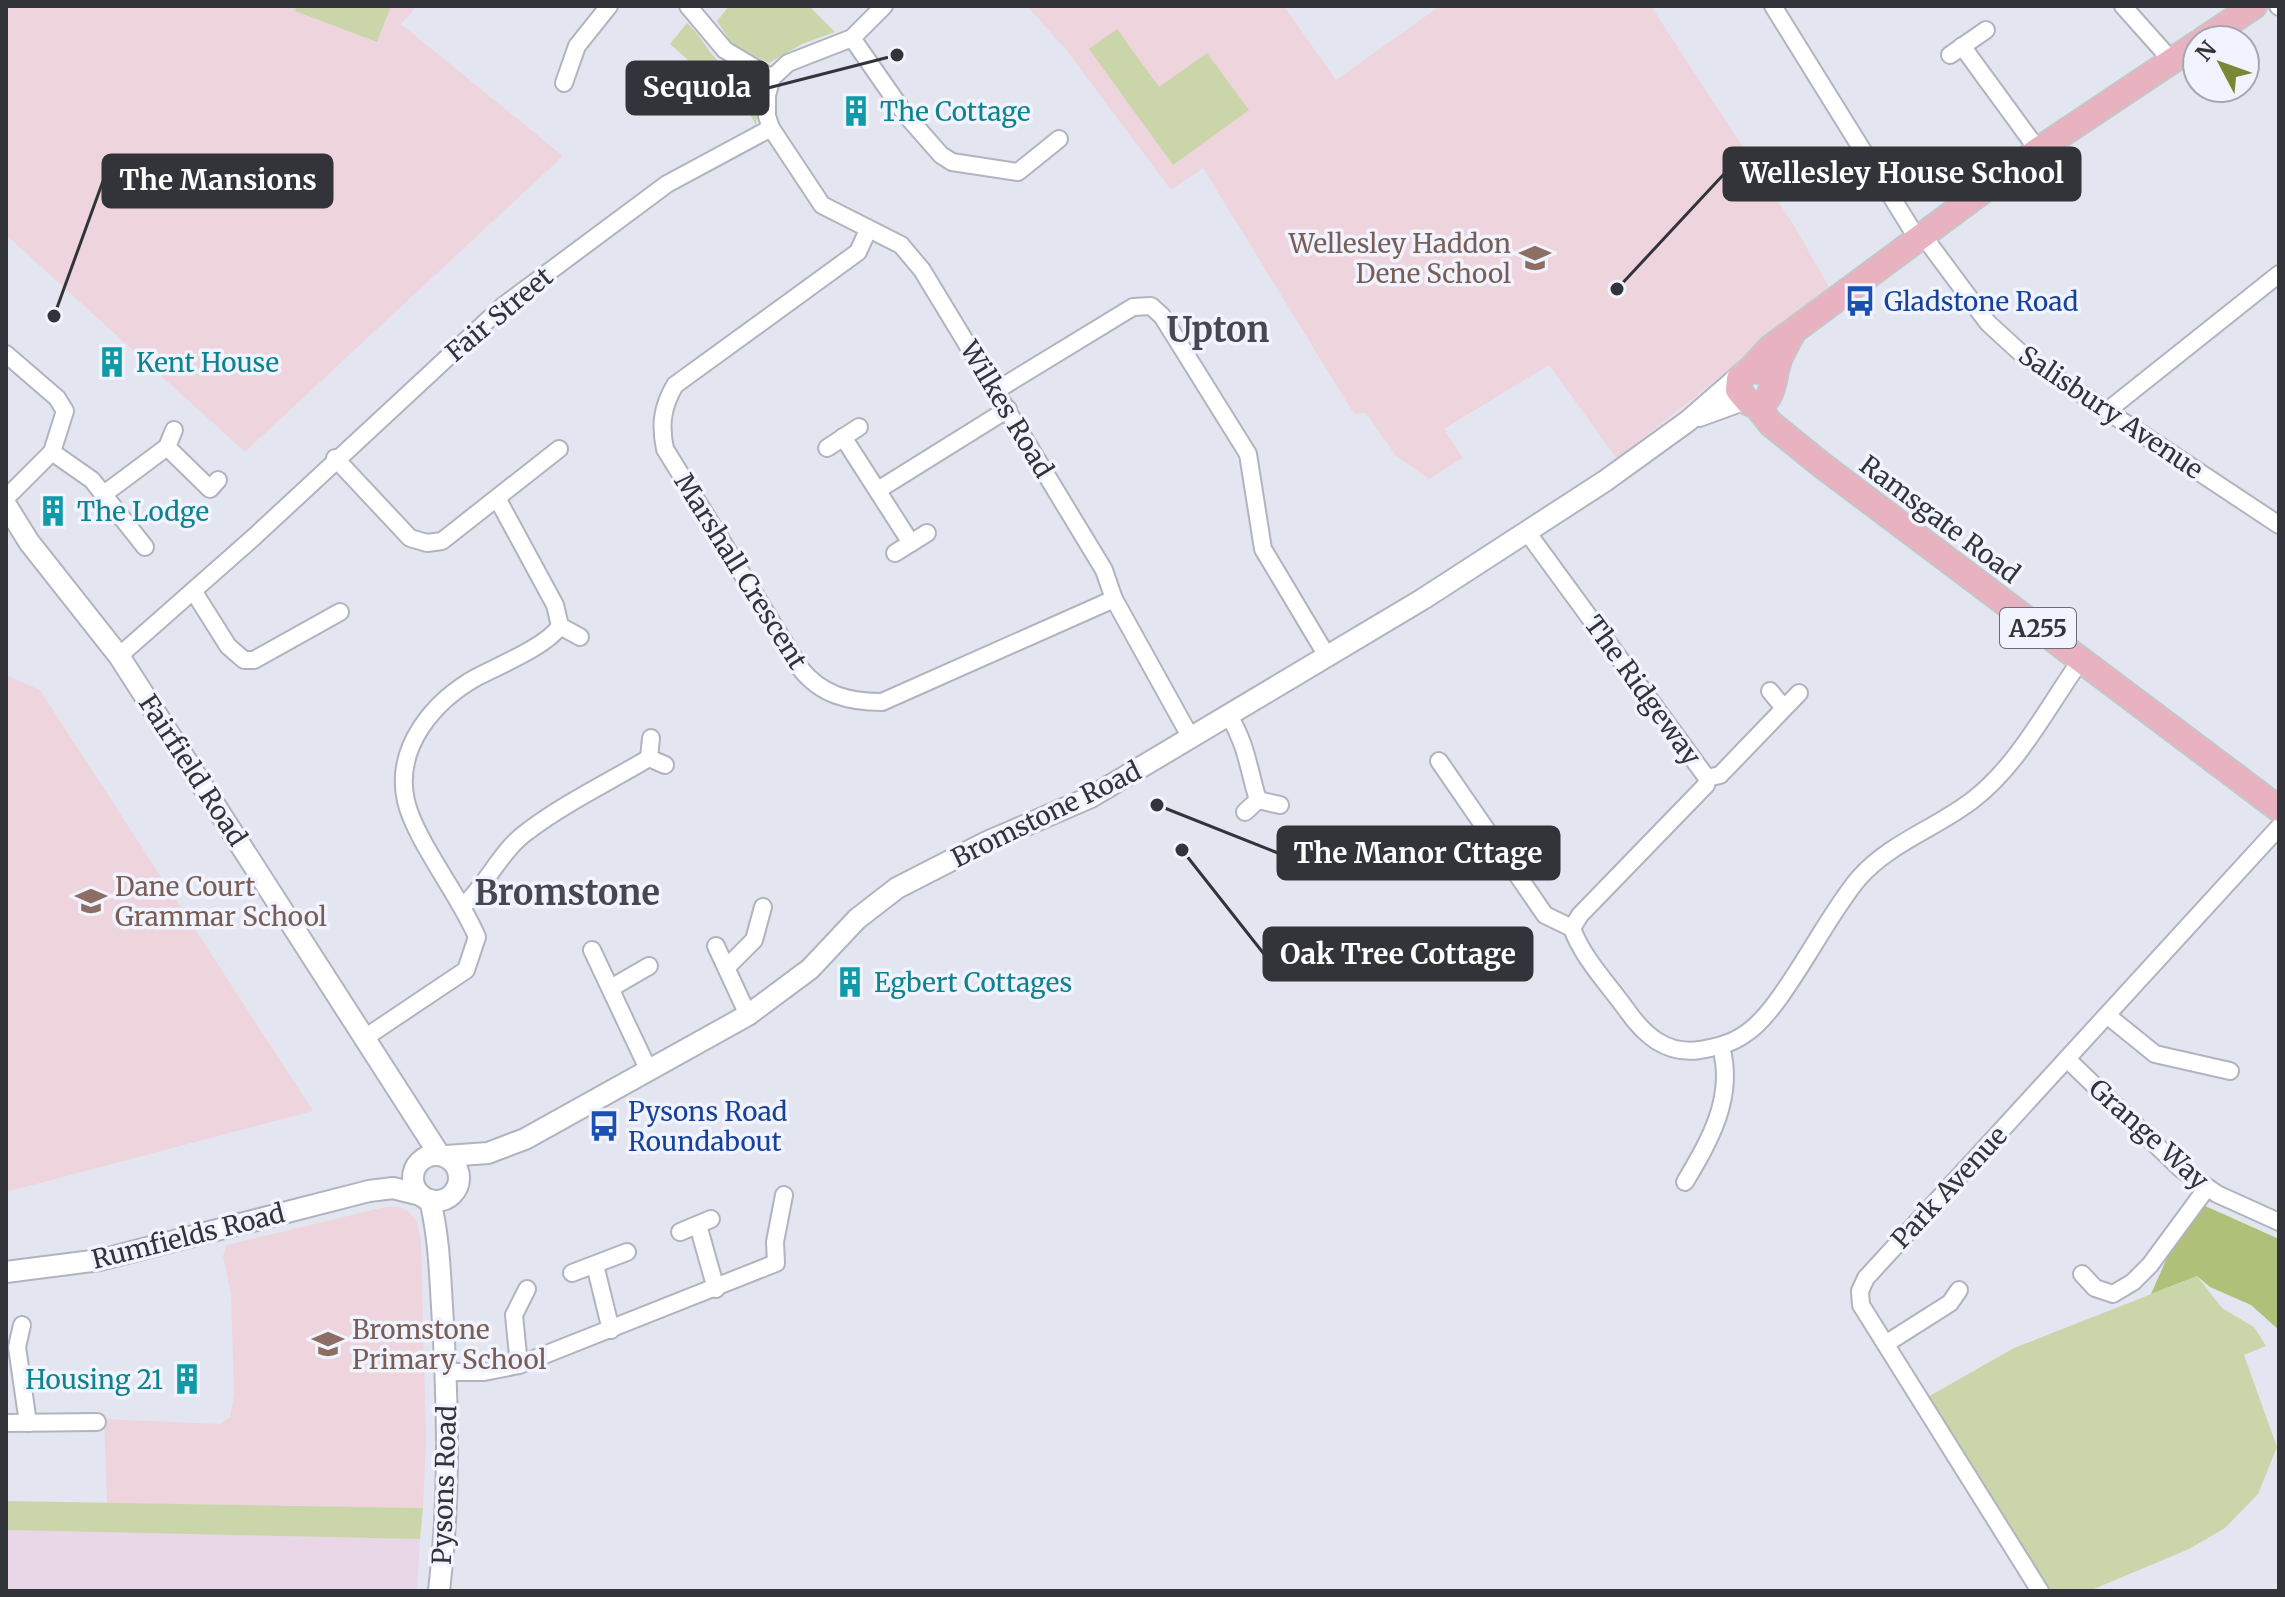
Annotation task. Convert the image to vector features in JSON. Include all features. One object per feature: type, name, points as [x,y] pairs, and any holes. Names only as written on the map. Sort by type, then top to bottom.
[{"type":"main road","points":[[2227,24],[2254,6]]},
{"type":"main road","points":[[1793,332],[1760,395],[1737,384],[1769,349],[1793,332],[1923,242],[2038,150],[2181,55]]},
{"type":"main road","name":"Ramsgate Road","points":[[1760,395],[1771,424],[2279,809]]},
{"type":"street","points":[[564,83],[577,46],[609,6]]},
{"type":"street","points":[[688,6],[725,50],[772,78]]},
{"type":"street","points":[[771,128],[767,95],[772,78],[788,63],[852,38],[884,6]]},
{"type":"street","points":[[1773,6],[1923,242]]},
{"type":"street","points":[[2123,6],[2172,61]]},
{"type":"street","points":[[1986,30],[1956,50],[2038,150]]},
{"type":"street","points":[[852,38],[941,155],[952,162],[1020,179],[1059,139]]},
{"type":"street","name":"Wilkes Road","points":[[771,128],[822,205],[901,245],[922,270],[1104,570],[1114,599],[1191,738]]},
{"type":"street","name":"Fair Street","points":[[119,656],[194,592],[335,458],[503,306],[667,184],[771,128]]},
{"type":"street","name":"Marshall Crescent","points":[[868,230],[858,252],[675,385],[665,402],[660,428],[665,449],[800,668],[809,680],[830,694],[856,702],[882,702],[1114,599]]},
{"type":"street","name":"Salisbury Avenue","points":[[1923,242],[1988,323],[2024,356],[2279,525]]},
{"type":"street","points":[[2107,411],[2279,274]]},
{"type":"street","points":[[997,390],[1133,307],[1151,306],[1162,316],[1248,454],[1263,549],[1327,656]]},
{"type":"street","points":[[6,354],[57,398],[65,411],[52,452],[6,498]]},
{"type":"street","name":"Bromstone Road","points":[[416,1166],[442,1155],[488,1153],[525,1139],[748,1015],[810,969],[857,919],[897,888],[987,842],[1091,797],[1229,716],[1527,532],[1688,421],[1747,371]]},
{"type":"street","name":"Bromstone Road","points":[[1688,421],[1760,395]]},
{"type":"street","points":[[878,490],[1008,409]]},
{"type":"street","points":[[827,448],[859,427]]},
{"type":"street","points":[[104,494],[167,447],[174,430]]},
{"type":"street","points":[[843,437],[911,543]]},
{"type":"street","points":[[167,447],[210,489],[218,480]]},
{"type":"street","points":[[335,458],[410,538],[427,543],[442,541],[560,450]]},
{"type":"street","points":[[52,452],[92,480],[145,547]]},
{"type":"street","points":[[497,498],[555,605],[560,626],[580,637]]},
{"type":"street","name":"Fairfield Road","points":[[6,505],[29,542],[119,656],[403,1094],[417,1126],[442,1155],[455,1164],[440,1192],[413,1183],[417,1126]]},
{"type":"street","name":"The Ridgeway","points":[[1527,532],[1707,778],[1706,785],[1580,915],[1572,928]]},
{"type":"street","points":[[895,553],[927,533]]},
{"type":"street","points":[[194,592],[228,646],[244,660],[254,660],[307,640],[340,612]]},
{"type":"street","points":[[366,1037],[466,970],[477,937],[464,905],[417,828],[406,801],[406,771],[416,737],[431,711],[463,685],[547,639],[560,626]]},
{"type":"street","points":[[1439,761],[1456,771],[1545,915],[1572,928],[1638,1027],[1655,1042],[1684,1052],[1721,1047],[1747,1033],[1765,1017],[1830,916],[1860,877],[1880,858],[1972,801],[1997,779],[2081,660]]},
{"type":"street","points":[[1770,691],[1783,707]]},
{"type":"street","points":[[1707,778],[1720,775],[1799,693]]},
{"type":"street","points":[[1229,716],[1245,742],[1248,769],[1258,800]]},
{"type":"street","points":[[649,758],[651,738]]},
{"type":"street","points":[[464,905],[480,891],[526,831],[649,758]]},
{"type":"street","points":[[649,758],[665,765]]},
{"type":"street","points":[[1258,800],[1280,805]]},
{"type":"street","points":[[1245,812],[1258,800]]},
{"type":"street","name":"Park Avenue","points":[[2040,1591],[1861,1305],[1860,1291],[1866,1278],[2279,827]]},
{"type":"street","points":[[727,967],[754,940],[763,907]]},
{"type":"street","points":[[716,946],[748,1015]]},
{"type":"street","points":[[592,950],[649,1071]]},
{"type":"street","points":[[611,988],[649,966]]},
{"type":"street","points":[[2108,1016],[2155,1054],[2230,1071]]},
{"type":"street","points":[[1685,1182],[1719,1119],[1725,1087],[1721,1047]]},
{"type":"street","name":"Grange Way","points":[[2067,1059],[2181,1169],[2206,1189],[2279,1222]]},
{"type":"street","name":"Bromstone Road","points":[[440,1192],[488,1153]]},
{"type":"street","name":"Rumfields Road","points":[[369,1191],[416,1166]]},
{"type":"street","name":"Rumfields Road","points":[[6,1272],[100,1260],[369,1191],[393,1188],[440,1192]]},
{"type":"street","points":[[2082,1274],[2090,1294],[2113,1294],[2133,1282],[2206,1189]]},
{"type":"street","name":"Pysons Road","points":[[439,1591],[447,1524],[447,1372],[439,1236],[440,1192]]},
{"type":"street","points":[[447,1372],[484,1372],[519,1365],[776,1263],[775,1242],[784,1195]]},
{"type":"street","points":[[680,1232],[704,1222],[716,1289]]},
{"type":"street","points":[[572,1273],[627,1252]]},
{"type":"street","points":[[595,1265],[611,1330]]},
{"type":"street","points":[[519,1365],[514,1315],[527,1289]]},
{"type":"street","points":[[1887,1343],[1955,1301]]},
{"type":"street","points":[[22,1325],[17,1347],[28,1423]]},
{"type":"street","points":[[6,1423],[97,1422]]},
{"type":"shaded area","points":[[6,6],[417,6],[401,24],[563,156],[245,452],[6,235]]},
{"type":"shaded area","name":"Wellesley Haddon Dene School","points":[[1027,6],[1284,6],[1336,80],[1440,6],[1651,6],[1795,227],[1830,289],[1617,459],[1549,365],[1444,429],[1463,458],[1429,479],[1396,456],[1366,413],[1354,414],[1203,168],[1171,190],[1067,51]]},
{"type":"shaded area","name":"Dane Court Grammar School","points":[[6,675],[40,690],[313,1111],[6,1192]]},
{"type":"shaded area","name":"Bromstone Primary School","points":[[385,1207],[400,1207],[409,1212],[417,1222],[421,1240],[426,1442],[423,1508],[107,1503],[104,1419],[220,1424],[230,1417],[234,1395],[231,1294],[223,1256],[227,1245]]},
{"type":"shaded area","points":[[6,1530],[420,1539],[417,1591],[6,1591]]},
{"type":"green space","points":[[297,6],[391,6],[377,42],[295,11]]},
{"type":"green space","points":[[729,6],[809,6],[835,32],[802,44],[769,63],[733,45],[717,21]]},
{"type":"green space","points":[[687,23],[720,63],[757,87],[756,125],[730,81],[712,81],[670,44]]},
{"type":"green space","points":[[1117,29],[1159,87],[1207,53],[1249,110],[1173,165],[1089,49]]},
{"type":"green space","points":[[2203,1205],[2279,1239],[2279,1330],[2251,1305],[2210,1287],[2197,1276],[2151,1294],[2171,1249]]},
{"type":"green space","points":[[2197,1276],[2222,1308],[2254,1327],[2266,1346],[2244,1355],[2277,1447],[2258,1494],[2225,1528],[2189,1549],[2089,1591],[2046,1591],[1926,1398],[2014,1348]]},
{"type":"green space","points":[[6,1501],[423,1508],[420,1539],[6,1530]]},
{"type":"place","name":"Sequola","points":[[897,55]]},
{"type":"place","name":"The Cottage","points":[[856,111]]},
{"type":"place","name":"Wellesley Haddon Dene School","points":[[1535,258]]},
{"type":"place","name":"Wellesley House School","points":[[1617,289]]},
{"type":"place","name":"Gladstone Road","points":[[1860,301]]},
{"type":"place","name":"The Mansions","points":[[54,316]]},
{"type":"place","name":"Kent House","points":[[112,362]]},
{"type":"place","name":"The Lodge","points":[[53,511]]},
{"type":"place","name":"The Manor Cttage","points":[[1157,805]]},
{"type":"place","name":"Oak Tree Cottage","points":[[1182,850]]},
{"type":"place","name":"Dane Court Grammar School","points":[[91,901]]},
{"type":"place","name":"Egbert Cottages","points":[[850,982]]},
{"type":"place","name":"Pysons Road Roundabout","points":[[604,1126]]},
{"type":"place","name":"Bromstone Primary School","points":[[328,1344]]},
{"type":"place","name":"Housing 21","points":[[187,1379]]},
{"type":"district","name":"Upton","points":[[1218,330]]},
{"type":"district","name":"Bromstone","points":[[567,893]]}]
